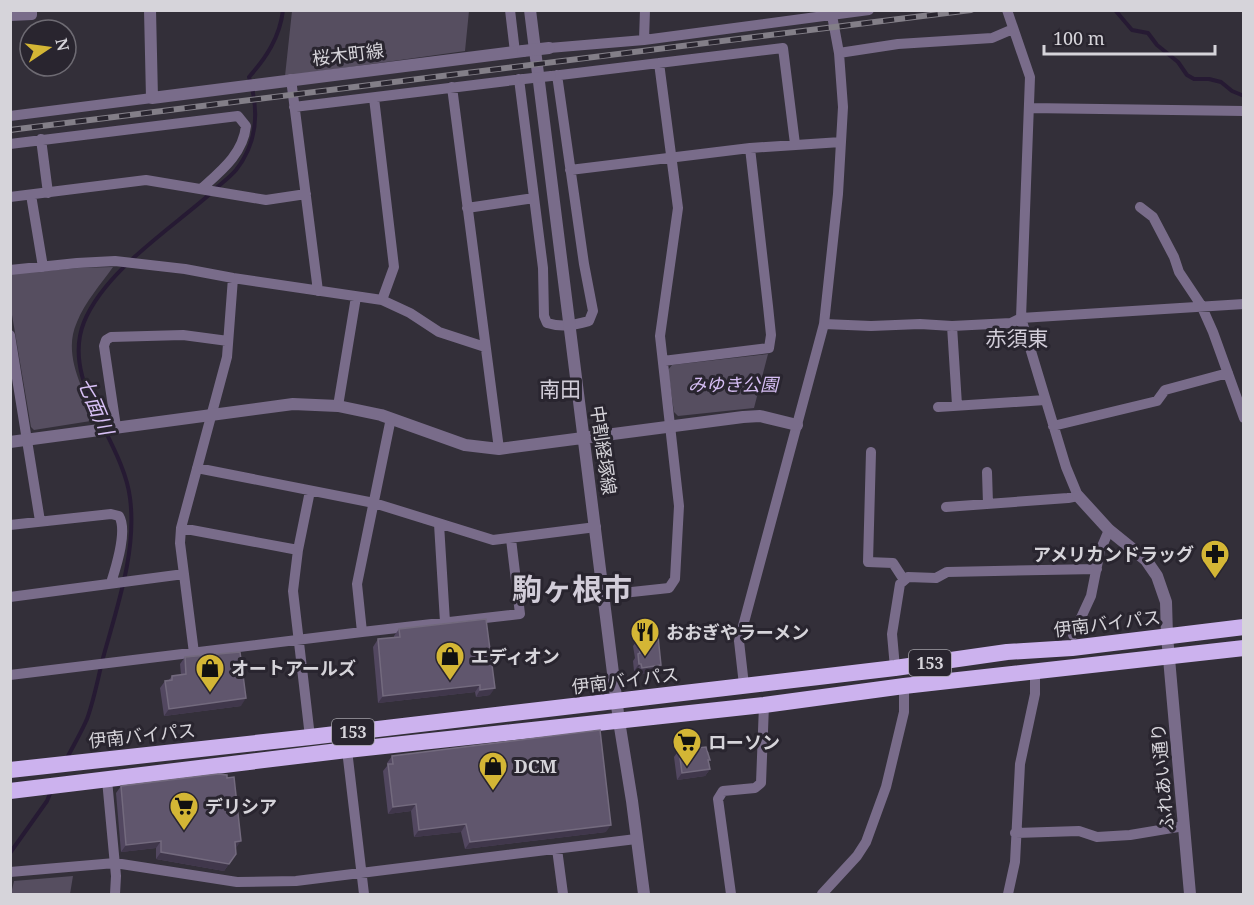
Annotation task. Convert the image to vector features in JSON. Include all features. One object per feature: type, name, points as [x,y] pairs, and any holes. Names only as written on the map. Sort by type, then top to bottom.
[{"type":"highway","name":"伊南バイパス","points":[[10,770],[895,668],[1007,652],[1072,648],[1244,627]]},
{"type":"highway","name":"153","points":[[10,791],[77,785],[347,750],[764,705],[904,686],[1244,648]]},
{"type":"street","points":[[10,16],[32,15],[32,10]]},
{"type":"street","points":[[10,116],[152,98],[150,10]]},
{"type":"street","points":[[510,10],[519,52]]},
{"type":"street","name":"中割経塚線","points":[[530,10],[619,721],[644,894]]},
{"type":"street","points":[[644,40],[645,10]]},
{"type":"street","points":[[549,48],[644,40],[832,13],[869,10]]},
{"type":"street","points":[[946,507],[1078,496],[1066,467],[1021,318],[1030,77],[1007,10]]},
{"type":"street","points":[[744,685],[739,641],[824,324],[831,269],[843,107],[839,52],[832,13]]},
{"type":"street","points":[[839,52],[898,44],[992,38],[1013,29]]},
{"type":"street","name":"桜木町線","points":[[152,98],[549,48]]},
{"type":"street","points":[[294,107],[783,48],[795,144]]},
{"type":"street","points":[[604,595],[669,588],[675,579],[679,506],[660,336],[678,208],[659,63]]},
{"type":"street","points":[[521,79],[543,268],[544,316],[547,323],[569,326],[589,321],[592,311],[554,76]]},
{"type":"street","points":[[291,79],[318,291]]},
{"type":"street","points":[[452,87],[499,449]]},
{"type":"street","points":[[374,99],[394,267],[382,300]]},
{"type":"street","points":[[1029,108],[1244,111]]},
{"type":"street","points":[[10,144],[238,117],[246,126],[240,148],[231,161],[202,189]]},
{"type":"street","points":[[41,139],[48,193]]},
{"type":"street","points":[[570,170],[750,148],[841,142]]},
{"type":"street","points":[[663,361],[770,348],[771,335],[750,148]]},
{"type":"street","points":[[10,197],[146,180],[266,200],[306,194]]},
{"type":"street","points":[[31,195],[43,267]]},
{"type":"street","points":[[467,208],[534,198]]},
{"type":"street","points":[[1140,207],[1153,217],[1174,257],[1179,272],[1201,305],[1244,418]]},
{"type":"street","points":[[10,270],[77,263],[120,262],[382,300],[439,332],[485,346]]},
{"type":"street","points":[[194,653],[180,543],[181,528],[225,364],[233,278]]},
{"type":"street","points":[[338,406],[356,297]]},
{"type":"street","points":[[824,324],[872,327],[920,324],[952,326],[1011,323],[1021,318],[1244,303]]},
{"type":"street","points":[[952,326],[957,405]]},
{"type":"street","points":[[10,335],[40,521]]},
{"type":"street","points":[[114,428],[104,346],[106,340],[111,337],[183,335],[228,341]]},
{"type":"street","points":[[1053,426],[1157,400],[1165,390],[1228,373]]},
{"type":"street","points":[[938,407],[1045,400]]},
{"type":"street","points":[[10,442],[293,405],[338,406],[392,418],[465,445],[499,449],[760,416],[797,425]]},
{"type":"street","points":[[362,632],[357,584],[392,418]]},
{"type":"street","points":[[872,452],[868,562],[893,564],[904,580]]},
{"type":"street","points":[[197,468],[374,502],[493,540],[596,527]]},
{"type":"street","points":[[987,472],[988,504]]},
{"type":"street","points":[[310,491],[298,550],[293,591],[310,737]]},
{"type":"street","name":"ふれあい通り","points":[[1078,496],[1109,530],[1146,560],[1157,576],[1166,602],[1190,894]]},
{"type":"street","points":[[10,525],[111,514],[119,516],[122,524],[113,583]]},
{"type":"street","points":[[439,524],[445,622]]},
{"type":"street","points":[[181,528],[298,550]]},
{"type":"street","points":[[1073,635],[1090,596],[1100,551],[1109,530]]},
{"type":"street","points":[[10,675],[520,614],[511,539]]},
{"type":"street","points":[[895,668],[892,634],[900,584],[908,577],[936,578],[947,572],[1097,569]]},
{"type":"street","points":[[10,597],[184,574]]},
{"type":"street","points":[[1008,894],[1015,862],[1020,764],[1035,694],[1035,671]]},
{"type":"street","points":[[822,894],[857,856],[866,842],[888,777],[904,712],[904,686]]},
{"type":"street","points":[[731,894],[718,799],[723,791],[755,788],[761,783],[764,705]]},
{"type":"street","points":[[347,750],[364,894]]},
{"type":"street","points":[[107,780],[115,863],[115,894]]},
{"type":"street","points":[[1015,833],[1079,831],[1097,837],[1130,835],[1184,826]]},
{"type":"street","points":[[10,872],[115,863],[237,882],[296,881],[636,839]]},
{"type":"street","points":[[557,849],[563,894]]},
{"type":"green space","points":[[292,11],[469,11],[465,51],[285,76]]},
{"type":"green space","points":[[113,267],[84,307],[73,334],[72,347],[76,372],[97,420],[34,430],[31,427],[11,309],[10,274]]},
{"type":"green space","name":"みゆき公園","points":[[768,354],[754,408],[678,416],[674,412],[668,370],[672,365]]},
{"type":"green space","points":[[73,876],[70,894],[11,894],[14,881]]},
{"type":"building","points":[[486,619],[495,688],[480,690],[480,685],[383,696],[378,639],[400,637],[399,629]]},
{"type":"building","points":[[658,636],[661,665],[642,668],[639,664],[638,639]]},
{"type":"building","points":[[240,652],[246,698],[169,709],[165,681],[172,680],[172,676],[186,674],[185,657]]},
{"type":"building","name":"DCM","points":[[600,730],[611,825],[470,842],[466,824],[419,830],[416,804],[393,807],[388,764],[393,764],[392,756]]},
{"type":"building","points":[[706,747],[710,769],[682,773],[679,750]]},
{"type":"building","points":[[218,774],[227,775],[227,778],[234,777],[241,841],[235,842],[236,854],[229,864],[161,852],[161,841],[126,845],[121,786]]},
{"type":"waterway","name":"七面川","points":[[215,189],[236,170],[249,148],[255,125],[254,101],[249,77],[271,46],[279,29],[283,10]]},
{"type":"waterway","points":[[1115,10],[1132,30],[1148,33],[1157,45],[1178,62],[1187,75],[1194,79],[1221,82],[1232,91],[1244,96]]},
{"type":"waterway","name":"七面川","points":[[66,760],[85,724],[92,704],[120,599],[131,538],[130,498],[125,476],[95,411],[80,367],[79,344],[84,322],[94,303],[122,269],[210,194]]},
{"type":"waterway","name":"七面川","points":[[10,853],[47,801],[51,791]]},
{"type":"railway","points":[[10,130],[971,10]]},
{"type":"place","name":"アメリカンドラッグ","points":[[1215,580]]},
{"type":"place","name":"おおぎやラーメン","points":[[645,658]]},
{"type":"place","name":"エディオン","points":[[450,682]]},
{"type":"place","name":"オートアールズ","points":[[210,694]]},
{"type":"place","name":"ローソン","points":[[687,768]]},
{"type":"place","name":"DCM","points":[[493,792]]},
{"type":"place","name":"デリシア","points":[[184,832]]},
{"type":"district","name":"赤須東","points":[[1017,338]]},
{"type":"district","name":"南田","points":[[560,389]]},
{"type":"district","name":"駒ヶ根市","points":[[572,588]]}]
